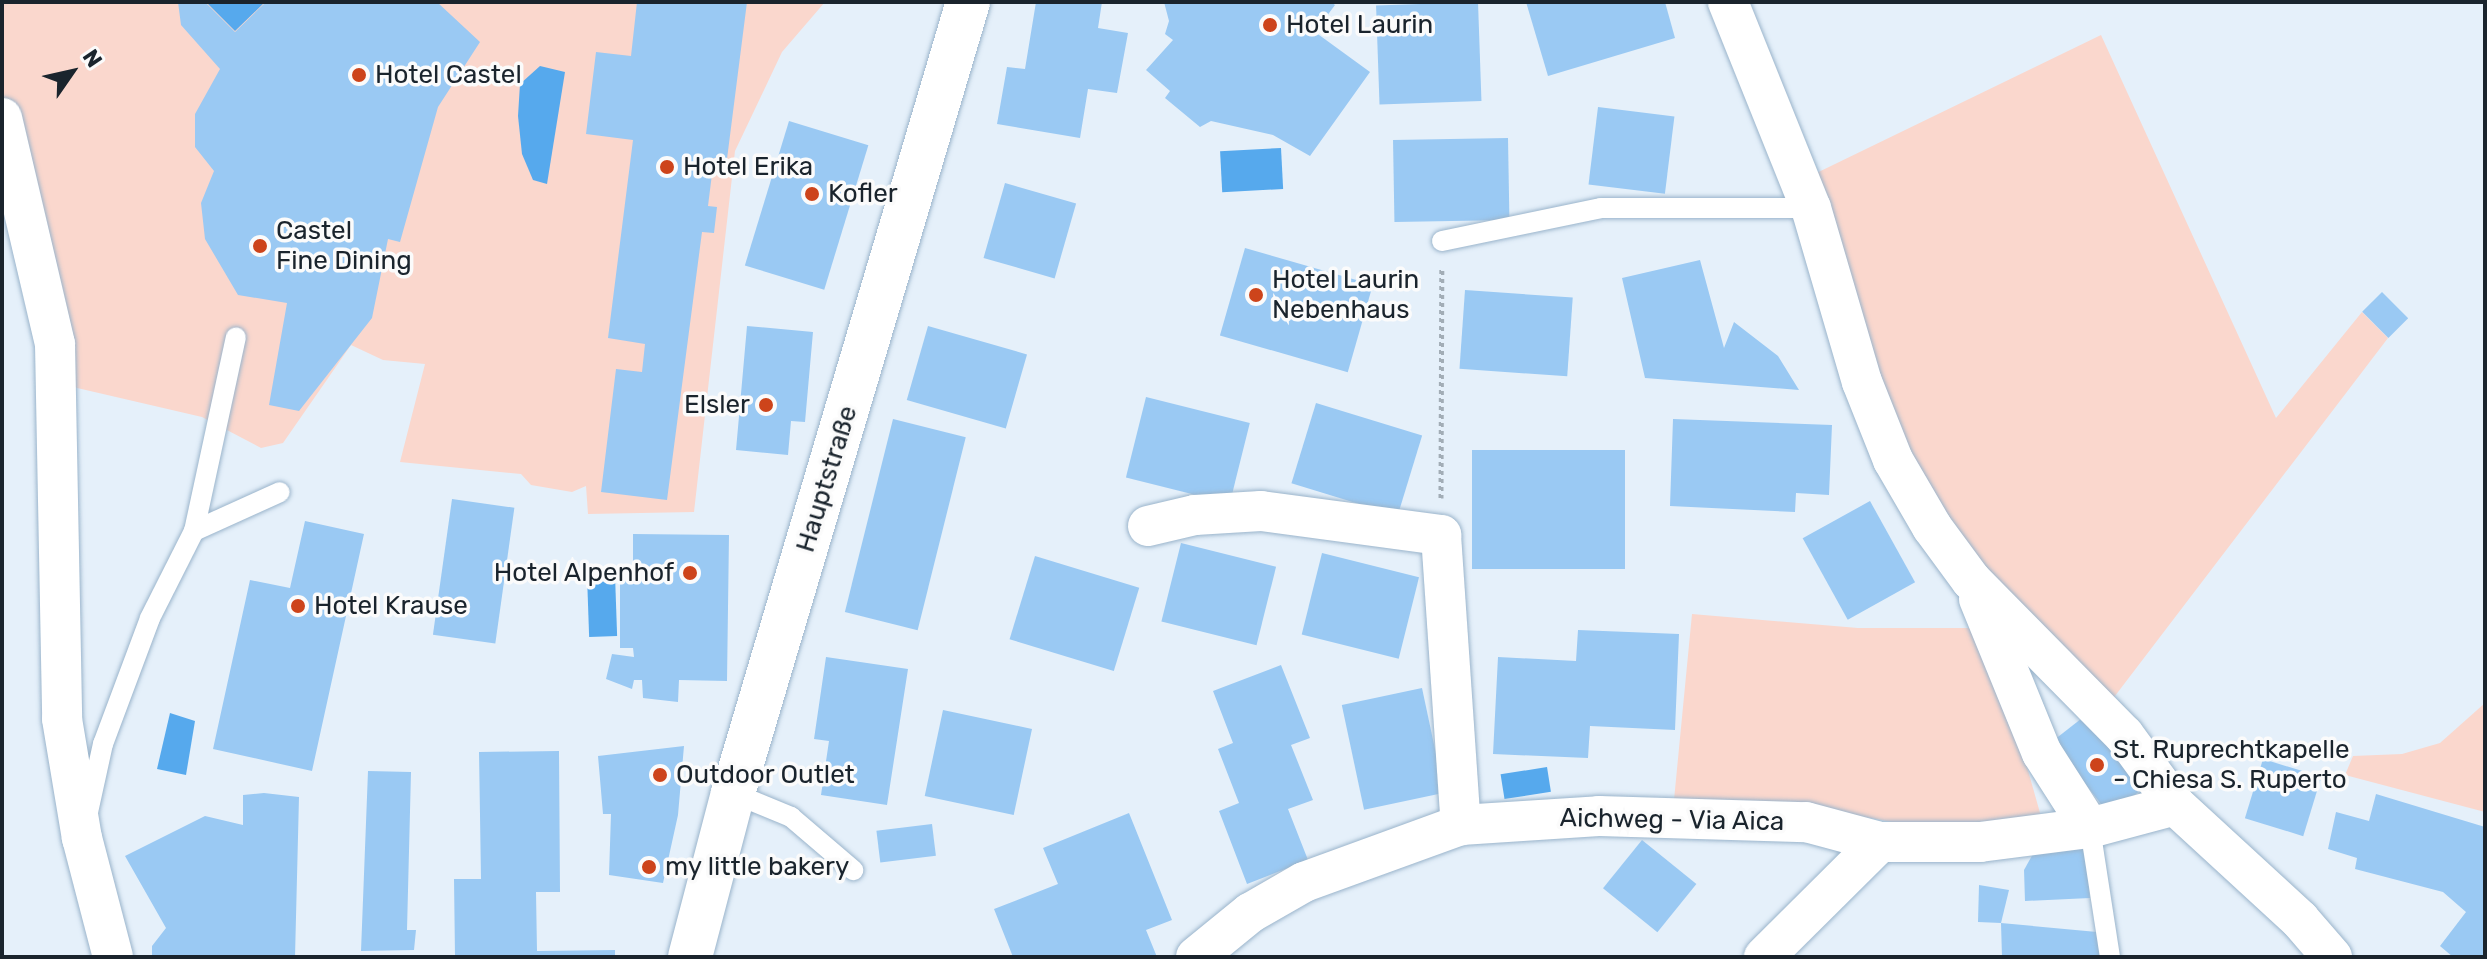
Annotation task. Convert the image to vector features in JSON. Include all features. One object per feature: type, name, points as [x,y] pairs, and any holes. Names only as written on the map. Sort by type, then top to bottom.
[{"type":"street","name":"Hauptstraße","points":[[690,957],[733,793],[968,2]]},
{"type":"street","points":[[1728,2],[1811,208],[1832,292],[1893,460],[1932,527],[1971,580],[2124,735],[2175,805],[2300,920],[2332,957]]},
{"type":"street","points":[[2,118],[55,344],[62,719],[82,838],[113,957]]},
{"type":"street","points":[[1148,526],[1195,515],[1261,511],[1441,535],[1461,825]]},
{"type":"street","points":[[1971,580],[2042,753],[2090,828]]},
{"type":"street","name":"Aichweg - Via Aica","points":[[1196,957],[1250,913],[1304,882],[1461,825],[1599,816],[1806,822],[1880,842],[1980,842],[2090,828],[2175,805]]},
{"type":"street","points":[[1764,957],[1880,842]]},
{"type":"lane","points":[[1442,241],[1601,208],[1811,208]]},
{"type":"lane","points":[[82,838],[103,744],[150,618],[194,531],[236,337]]},
{"type":"lane","points":[[194,531],[280,492]]},
{"type":"lane","points":[[733,793],[791,817],[853,870]]},
{"type":"lane","points":[[2090,828],[2110,957]]},
{"type":"path","points":[[1441,535],[1442,241]]},
{"type":"shaded area","points":[[2,2],[825,2],[782,52],[735,151],[694,512],[588,514],[586,486],[572,492],[531,485],[521,474],[400,462],[425,364],[383,360],[351,345],[283,443],[261,448],[202,417],[60,384],[2,114]]},
{"type":"shaded area","points":[[2101,35],[2276,418],[2362,312],[2388,338],[2102,713],[1932,527],[1800,181]]},
{"type":"shaded area","points":[[1692,614],[1858,628],[1973,628],[2020,742],[2042,820],[1903,824],[1816,808],[1674,800]]},
{"type":"shaded area","points":[[2485,703],[2485,812],[2345,775],[2353,756],[2402,754],[2440,743]]},
{"type":"water","points":[[206,2],[265,2],[235,31]]},
{"type":"water","points":[[540,66],[565,72],[547,184],[533,180],[522,154],[518,116],[520,84]]},
{"type":"water","points":[[1281,148],[1283,189],[1222,192],[1220,151]]},
{"type":"water","points":[[615,575],[617,636],[589,637],[587,576]]},
{"type":"water","points":[[170,713],[195,721],[186,775],[157,769]]},
{"type":"water","points":[[1547,767],[1551,792],[1504,799],[1501,774]]},
{"type":"building","points":[[178,2],[205,2],[235,32],[266,2],[437,2],[480,42],[438,107],[400,242],[388,239],[372,318],[299,411],[269,405],[287,303],[238,295],[205,239],[201,203],[214,171],[195,147],[195,114],[220,69],[181,25]]},
{"type":"building","points":[[637,2],[747,2],[727,159],[714,158],[708,206],[717,207],[714,233],[702,232],[667,500],[601,492],[616,369],[642,372],[645,344],[608,338],[633,140],[586,134],[596,52],[631,56]]},
{"type":"building","points":[[1036,2],[1102,2],[1098,28],[1128,33],[1117,93],[1088,89],[1080,138],[997,124],[1007,67],[1025,69]]},
{"type":"building","points":[[1164,2],[1331,2],[1335,5],[1315,32],[1370,72],[1310,156],[1273,135],[1211,121],[1200,127],[1165,98],[1170,91],[1146,70],[1173,40],[1165,34],[1169,21]]},
{"type":"building","points":[[1478,2],[1481,101],[1380,104],[1376,6]]},
{"type":"building","points":[[1526,2],[1665,2],[1675,38],[1548,76]]},
{"type":"building","points":[[1598,107],[1674,116],[1665,194],[1588,184]]},
{"type":"building","points":[[789,121],[868,145],[824,290],[745,265]]},
{"type":"building","points":[[1508,138],[1509,220],[1394,222],[1393,140]]},
{"type":"building","points":[[1005,183],[1076,203],[1055,278],[984,258]]},
{"type":"building","points":[[1245,248],[1373,285],[1348,372],[1220,335]]},
{"type":"building","points":[[1700,260],[1724,348],[1734,322],[1778,356],[1799,390],[1645,378],[1622,278]]},
{"type":"building","points":[[1465,290],[1573,298],[1567,376],[1459,369]]},
{"type":"building","points":[[2382,292],[2408,318],[2388,338],[2362,312]]},
{"type":"building","points":[[747,326],[813,332],[805,422],[791,421],[788,455],[736,450]]},
{"type":"building","points":[[928,326],[1027,354],[1006,428],[907,400]]},
{"type":"building","points":[[1146,397],[1250,423],[1230,503],[1126,478]]},
{"type":"building","points":[[1316,403],[1422,435],[1398,516],[1291,483]]},
{"type":"building","points":[[893,419],[966,437],[918,630],[845,612]]},
{"type":"building","points":[[1673,419],[1832,425],[1829,495],[1796,493],[1795,512],[1670,506]]},
{"type":"building","points":[[1472,450],[1625,450],[1625,569],[1472,569]]},
{"type":"building","points":[[452,499],[514,508],[495,643],[433,635]]},
{"type":"building","points":[[1870,501],[1915,582],[1848,620],[1803,538]]},
{"type":"building","points":[[305,521],[364,534],[312,771],[213,749],[250,580],[290,588]]},
{"type":"building","points":[[633,534],[729,535],[727,681],[679,680],[678,702],[643,698],[642,680],[634,680],[632,689],[606,679],[612,654],[634,657],[633,648],[620,648],[620,573],[633,573]]},
{"type":"building","points":[[1181,543],[1276,567],[1256,645],[1161,622]]},
{"type":"building","points":[[1322,553],[1419,577],[1399,659],[1302,635]]},
{"type":"building","points":[[1035,556],[1139,588],[1114,671],[1010,639]]},
{"type":"building","points":[[1578,630],[1679,634],[1675,730],[1590,726],[1588,758],[1493,754],[1498,657],[1576,661]]},
{"type":"building","points":[[826,657],[908,669],[887,805],[821,795],[829,741],[814,739]]},
{"type":"building","points":[[1281,665],[1310,738],[1291,745],[1313,800],[1288,809],[1308,860],[1247,884],[1219,811],[1239,803],[1218,749],[1233,743],[1213,691]]},
{"type":"building","points":[[1422,688],[1444,793],[1364,810],[1342,705]]},
{"type":"building","points":[[943,710],[1032,729],[1014,815],[925,796]]},
{"type":"building","name":"St. Ruprechtkapelle - Chiesa S. Ruperto","points":[[2086,715],[2143,788],[2109,815],[2052,741]]},
{"type":"building","points":[[684,746],[678,815],[663,883],[609,875],[611,814],[603,814],[598,756]]},
{"type":"building","points":[[559,751],[560,892],[536,892],[537,951],[615,950],[615,957],[455,957],[454,879],[481,879],[479,752]]},
{"type":"building","points":[[2263,759],[2321,777],[2303,836],[2245,818]]},
{"type":"building","points":[[368,771],[411,772],[407,930],[416,930],[414,950],[361,951]]},
{"type":"building","points":[[264,793],[299,797],[295,957],[152,957],[152,946],[166,928],[125,856],[205,816],[243,825],[243,795]]},
{"type":"building","points":[[2376,794],[2485,827],[2485,957],[2453,957],[2440,946],[2466,912],[2443,892],[2355,869],[2357,858],[2328,849],[2336,812],[2369,821]]},
{"type":"building","points":[[1129,813],[1172,920],[1146,930],[1157,957],[1013,957],[994,909],[1058,884],[1043,848]]},
{"type":"building","points":[[932,824],[936,856],[880,863],[876,831]]},
{"type":"building","points":[[1642,840],[1696,884],[1657,932],[1603,888]]},
{"type":"building","points":[[2085,847],[2090,898],[2025,901],[2024,870],[2034,852]]},
{"type":"building","points":[[1979,885],[2009,890],[2001,923],[1978,922]]},
{"type":"building","points":[[2001,923],[2097,932],[2100,957],[2002,957]]},
{"type":"place","name":"Hotel Laurin","points":[[1270,25]]},
{"type":"place","name":"Hotel Castel","points":[[359,75]]},
{"type":"place","name":"Hotel Erika","points":[[667,167]]},
{"type":"place","name":"Kofler","points":[[812,194]]},
{"type":"place","name":"Castel Fine Dining","points":[[260,246]]},
{"type":"place","name":"Hotel Laurin Nebenhaus","points":[[1256,295]]},
{"type":"place","name":"Elsler","points":[[766,405]]},
{"type":"place","name":"Hotel Alpenhof","points":[[690,573]]},
{"type":"place","name":"Hotel Krause","points":[[298,606]]},
{"type":"place","name":"St. Ruprechtkapelle - Chiesa S. Ruperto","points":[[2097,765]]},
{"type":"place","name":"Outdoor Outlet","points":[[660,775]]},
{"type":"place","name":"my little bakery","points":[[649,867]]}]
